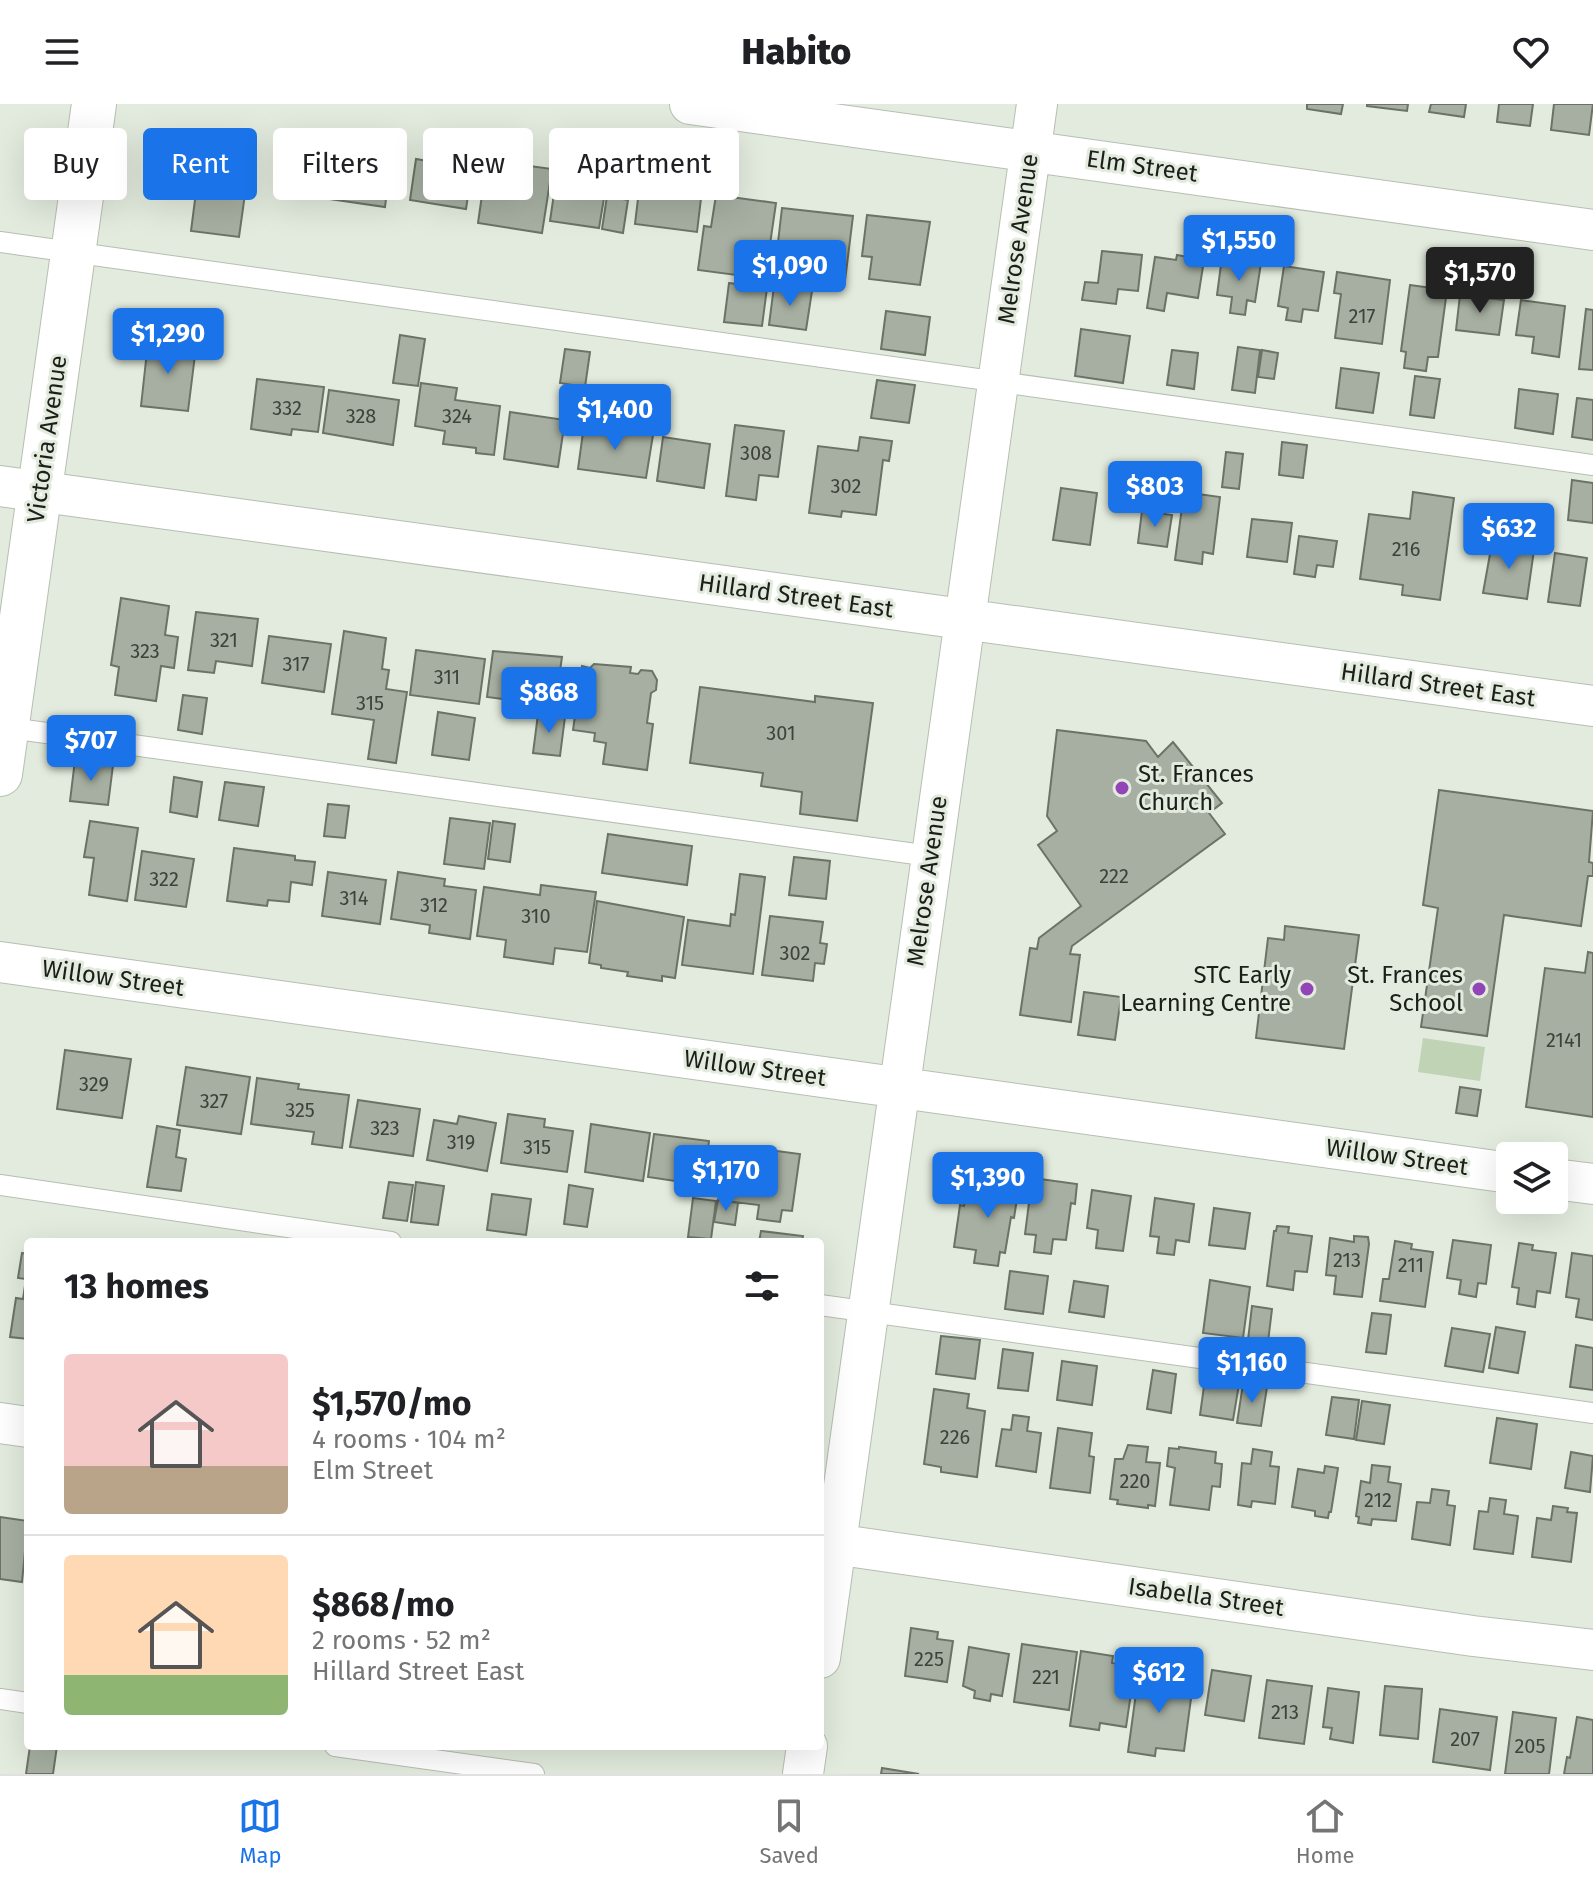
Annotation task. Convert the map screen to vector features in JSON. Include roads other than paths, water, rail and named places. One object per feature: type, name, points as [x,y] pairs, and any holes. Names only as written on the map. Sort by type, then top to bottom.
[{"type":"street","name":"Victoria Avenue","points":[[0,774],[20,488],[73,252],[94,104]]},
{"type":"street","name":"Elm Street","points":[[690,104],[1593,230]]},
{"type":"street","name":"Melrose Avenue","points":[[824,1607],[829,1543],[867,1312],[1037,104]]},
{"type":"street","name":"Hillard Street East","points":[[20,488],[1593,706]]},
{"type":"street","name":"Willow Street","points":[[0,962],[1496,1171]]},
{"type":"street","points":[[1568,1181],[1593,1184]]},
{"type":"street","points":[[0,1423],[24,1426]]},
{"type":"street","name":"Isabella Street","points":[[829,1543],[1473,1636],[1593,1650]]},
{"type":"street","points":[[803,1774],[806,1750]]},
{"type":"lane","points":[[0,242],[1593,465]]},
{"type":"lane","points":[[3,726],[930,856]]},
{"type":"lane","points":[[0,1185],[364,1238]]},
{"type":"lane","points":[[824,1306],[1593,1413]]},
{"type":"lane","points":[[0,1699],[24,1702]]},
{"type":"lane","points":[[363,1750],[534,1774]]},
{"type":"place","name":"St. Frances Church","points":[[1122,788]]},
{"type":"place","name":"STC Early Learning Centre","points":[[1307,989]]},
{"type":"place","name":"St. Frances School","points":[[1479,989]]}]
